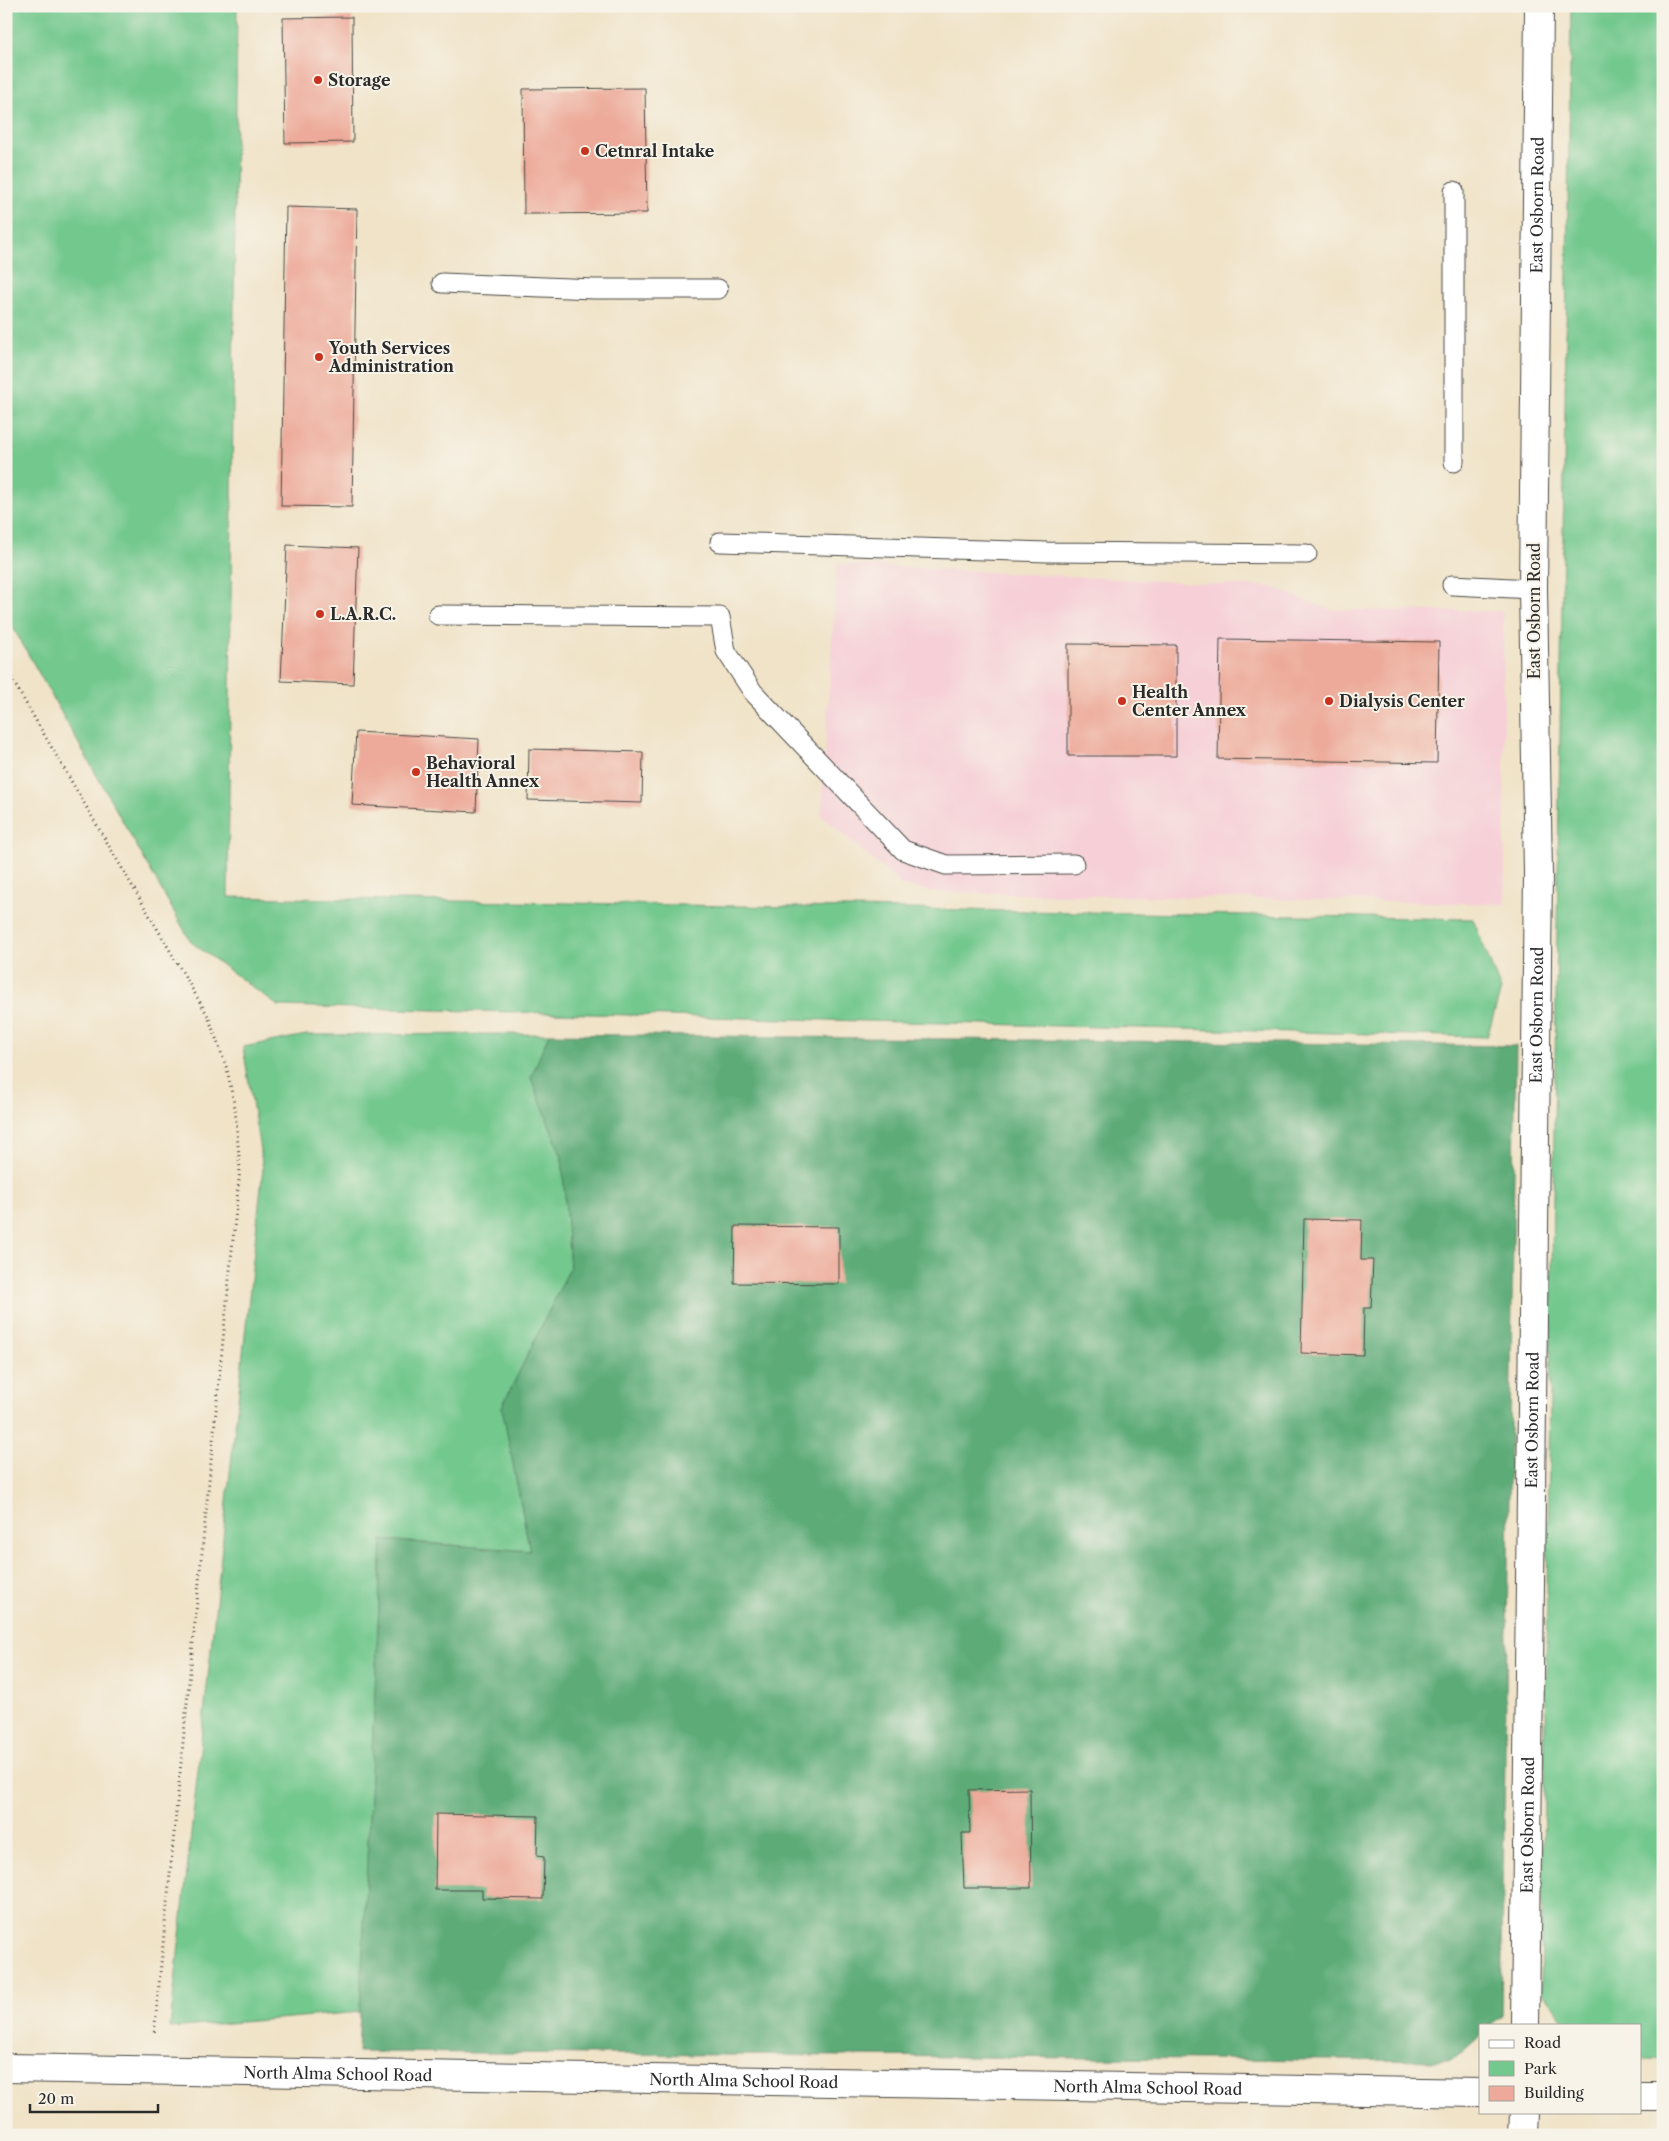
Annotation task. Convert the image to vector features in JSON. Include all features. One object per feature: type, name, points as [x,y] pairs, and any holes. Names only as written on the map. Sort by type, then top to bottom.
[{"type":"street","name":"East Osborn Road","points":[[1525,2024],[1538,873],[1533,589],[1539,6]]},
{"type":"street","name":"North Alma School Road","points":[[6,2068],[1479,2093]]},
{"type":"street","points":[[1642,2096],[1663,2096]]},
{"type":"street","points":[[1524,2114],[1524,2135]]},
{"type":"lane","points":[[1454,191],[1454,462]]},
{"type":"lane","points":[[442,283],[594,289],[718,289]]},
{"type":"lane","points":[[720,542],[1047,552],[1307,554]]},
{"type":"lane","points":[[1452,585],[1533,589]]},
{"type":"lane","points":[[438,615],[720,617],[726,651],[753,692],[903,850],[946,865],[1074,864]]},
{"type":"path","points":[[6,668],[208,1016],[227,1069],[235,1108],[240,1169],[150,2070]]},
{"type":"shaded area","points":[[837,564],[1272,587],[1332,610],[1503,611],[1505,904],[936,892],[903,886],[821,815]]},
{"type":"green space","points":[[6,6],[237,6],[228,897],[1473,919],[1501,990],[1487,1037],[278,1006],[191,942],[6,615]]},
{"type":"green space","points":[[1571,6],[1663,6],[1663,2060],[1642,2060],[1642,2024],[1566,2024],[1541,1992]]},
{"type":"green space","points":[[549,1034],[531,1078],[562,1157],[570,1268],[502,1407],[530,1551],[382,1540],[360,2012],[170,2028],[263,1168],[243,1047],[306,1035]]},
{"type":"green space","points":[[549,1034],[1516,1046],[1501,2017],[1494,2024],[1479,2024],[1479,2037],[1452,2061],[358,2052],[382,1540],[530,1551],[502,1407],[570,1268],[562,1157],[531,1078]]},
{"type":"building","name":"Storage","points":[[352,17],[353,142],[285,143],[283,18]]},
{"type":"building","name":"Cetnral Intake","points":[[645,88],[647,213],[524,214],[523,89]]},
{"type":"building","name":"Youth Services Administration","points":[[286,207],[357,209],[352,507],[281,506]]},
{"type":"building","name":"L.A.R.C.","points":[[287,545],[358,548],[353,684],[281,681]]},
{"type":"building","name":"Dialysis Center","points":[[1220,639],[1439,642],[1437,763],[1218,759]]},
{"type":"building","name":"Health Center Annex","points":[[1068,644],[1176,645],[1176,756],[1068,756]]},
{"type":"building","name":"Behavioral Health Annex","points":[[356,732],[479,739],[476,812],[352,805]]},
{"type":"building","points":[[529,749],[643,752],[642,803],[528,800]]},
{"type":"building","points":[[1304,1219],[1362,1220],[1361,1260],[1373,1260],[1371,1308],[1364,1308],[1363,1355],[1301,1353]]},
{"type":"building","points":[[735,1226],[839,1227],[839,1284],[734,1283]]},
{"type":"building","points":[[1030,1789],[1031,1888],[964,1888],[962,1833],[970,1833],[969,1790]]},
{"type":"building","points":[[436,1814],[538,1816],[537,1856],[544,1857],[543,1899],[482,1898],[482,1890],[435,1890]]},
{"type":"place","name":"Storage","points":[[318,80]]},
{"type":"place","name":"Cetnral Intake","points":[[585,151]]},
{"type":"place","name":"Youth Services Administration","points":[[319,357]]},
{"type":"place","name":"L.A.R.C.","points":[[320,614]]},
{"type":"place","name":"Health Center Annex","points":[[1122,701]]},
{"type":"place","name":"Dialysis Center","points":[[1329,701]]},
{"type":"place","name":"Behavioral Health Annex","points":[[416,772]]}]
